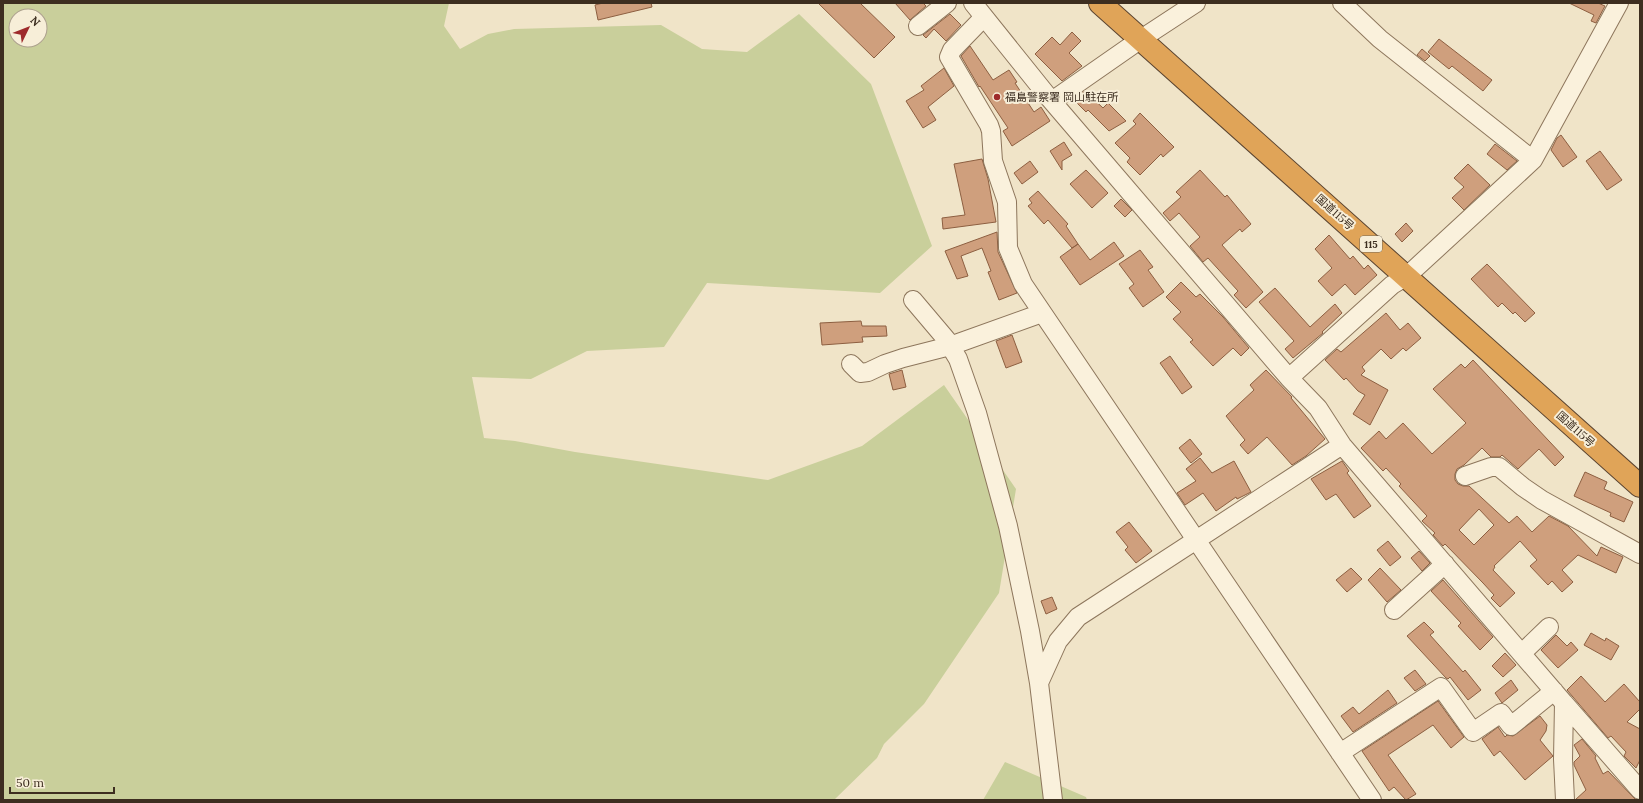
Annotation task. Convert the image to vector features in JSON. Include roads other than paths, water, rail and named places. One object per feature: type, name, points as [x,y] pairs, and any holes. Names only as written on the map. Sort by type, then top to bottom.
[{"type":"highway","name":"国道115号","points":[[1100,3],[1640,486]]},
{"type":"street","points":[[918,26],[947,3]]},
{"type":"street","points":[[1052,101],[1196,3]]},
{"type":"street","points":[[1342,3],[1380,39],[1533,160]]},
{"type":"street","points":[[1289,378],[1392,285],[1407,276],[1533,160],[1620,3]]},
{"type":"street","points":[[1372,800],[1023,284],[1008,248],[1007,202],[993,161],[991,131],[989,125],[949,57],[978,10],[1052,101],[1289,378],[1318,408],[1342,445],[1640,790]]},
{"type":"street","points":[[913,300],[946,339],[958,359],[977,413],[1008,526],[1030,631],[1039,682],[1053,800]]},
{"type":"street","points":[[851,364],[860,373],[868,372],[885,364],[950,346],[1042,313]]},
{"type":"street","points":[[1039,682],[1062,634],[1078,617],[1342,445]]},
{"type":"street","points":[[1465,476],[1491,467],[1498,467],[1542,500],[1640,554]]},
{"type":"street","points":[[1394,610],[1446,564]]},
{"type":"street","points":[[1522,653],[1549,627]]},
{"type":"street","points":[[1340,753],[1441,687],[1473,732],[1500,713],[1511,726],[1559,697]]},
{"type":"street","points":[[1559,697],[1565,800]]},
{"type":"place","name":"福島警察署 岡山駐在所","points":[[997,97]]}]
